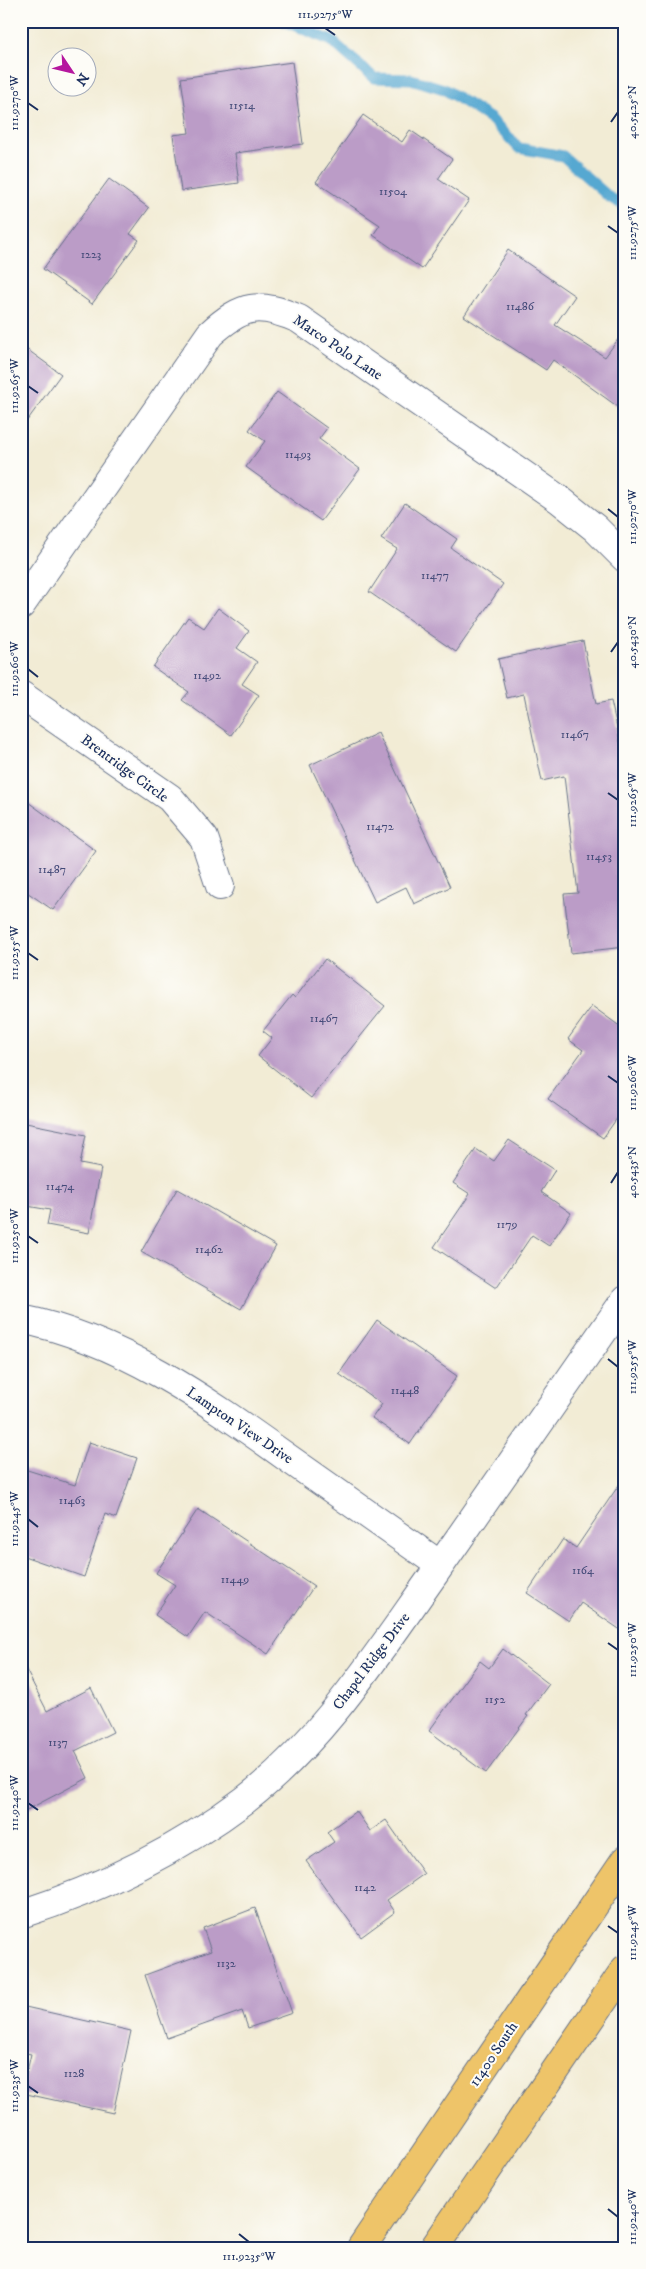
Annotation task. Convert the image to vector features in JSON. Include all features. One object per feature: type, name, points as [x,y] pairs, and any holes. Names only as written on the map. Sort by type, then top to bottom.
[{"type":"main road","name":"11400 South","points":[[361,2248],[625,1860]]},
{"type":"main road","points":[[434,2248],[625,1969]]},
{"type":"street","name":"Marco Polo Lane","points":[[21,605],[210,334],[229,317],[251,308],[276,309],[299,319],[560,500],[595,528],[625,558]]},
{"type":"street","name":"Brentridge Circle","points":[[21,694],[170,798],[204,838],[220,886]]},
{"type":"street","name":"Chapel Ridge Drive","points":[[21,1914],[114,1880],[181,1844],[246,1799],[313,1736],[362,1677],[625,1300]]},
{"type":"street","name":"Lampton View Drive","points":[[21,1319],[90,1341],[154,1369],[196,1394],[440,1565]]},
{"type":"building","points":[[292,62],[303,144],[235,153],[239,183],[181,191],[173,135],[189,133],[181,78]]},
{"type":"building","points":[[363,115],[402,142],[410,130],[452,159],[438,179],[469,200],[422,269],[373,235],[380,225],[316,182]]},
{"type":"building","points":[[109,179],[149,208],[130,234],[139,240],[92,304],[43,269]]},
{"type":"building","points":[[508,250],[575,296],[555,325],[605,357],[625,330],[625,412],[553,360],[546,370],[464,316]]},
{"type":"building","points":[[21,345],[61,374],[21,429]]},
{"type":"building","points":[[277,392],[327,428],[319,439],[360,469],[321,521],[246,467],[265,441],[249,430]]},
{"type":"building","points":[[405,503],[457,539],[451,548],[503,584],[456,652],[369,592],[397,549],[381,539]]},
{"type":"building","points":[[218,608],[249,631],[237,648],[257,662],[242,684],[259,695],[231,735],[182,700],[189,692],[153,667],[188,617],[204,628]]},
{"type":"building","points":[[583,641],[596,704],[611,701],[625,764],[625,947],[571,953],[564,894],[578,893],[564,776],[542,781],[524,694],[507,698],[498,659]]},
{"type":"building","points":[[378,733],[450,887],[414,904],[406,887],[375,902],[310,765]]},
{"type":"building","points":[[21,797],[96,851],[53,910],[21,888]]},
{"type":"building","points":[[325,959],[385,1006],[311,1098],[258,1056],[272,1038],[263,1031],[292,995],[295,998]]},
{"type":"building","points":[[592,1006],[625,1030],[625,1107],[603,1138],[548,1099],[583,1050],[568,1039]]},
{"type":"building","points":[[21,1122],[86,1135],[80,1164],[101,1168],[89,1233],[47,1225],[50,1210],[21,1205]]},
{"type":"building","points":[[509,1140],[555,1170],[541,1192],[571,1213],[549,1246],[532,1235],[496,1288],[434,1247],[470,1194],[453,1183],[476,1149],[494,1161]]},
{"type":"building","points":[[177,1189],[276,1246],[241,1309],[141,1252]]},
{"type":"building","points":[[377,1320],[457,1376],[410,1444],[372,1418],[382,1404],[339,1374]]},
{"type":"building","points":[[89,1442],[137,1458],[116,1518],[105,1514],[84,1577],[21,1555],[21,1468],[75,1485]]},
{"type":"building","points":[[625,1476],[625,1633],[581,1603],[569,1621],[527,1593],[563,1539],[576,1548]]},
{"type":"building","points":[[198,1509],[314,1586],[268,1654],[205,1612],[188,1637],[155,1615],[175,1585],[156,1573]]},
{"type":"building","points":[[503,1649],[549,1684],[486,1773],[429,1731],[480,1661],[489,1668]]},
{"type":"building","points":[[21,1660],[47,1711],[91,1688],[113,1732],[75,1751],[88,1778],[21,1813]]},
{"type":"building","points":[[356,1811],[370,1831],[386,1820],[424,1874],[387,1900],[395,1912],[361,1937],[306,1861],[334,1842],[327,1832]]},
{"type":"building","points":[[255,1908],[292,2013],[248,2028],[242,2011],[167,2038],[145,1975],[211,1951],[203,1928]]},
{"type":"building","points":[[21,2006],[131,2031],[113,2113],[22,2093],[31,2054],[21,2052]]},
{"type":"waterway","points":[[283,21],[332,41],[374,78],[411,79],[444,89],[491,119],[519,148],[563,156],[609,197],[625,206]]}]
